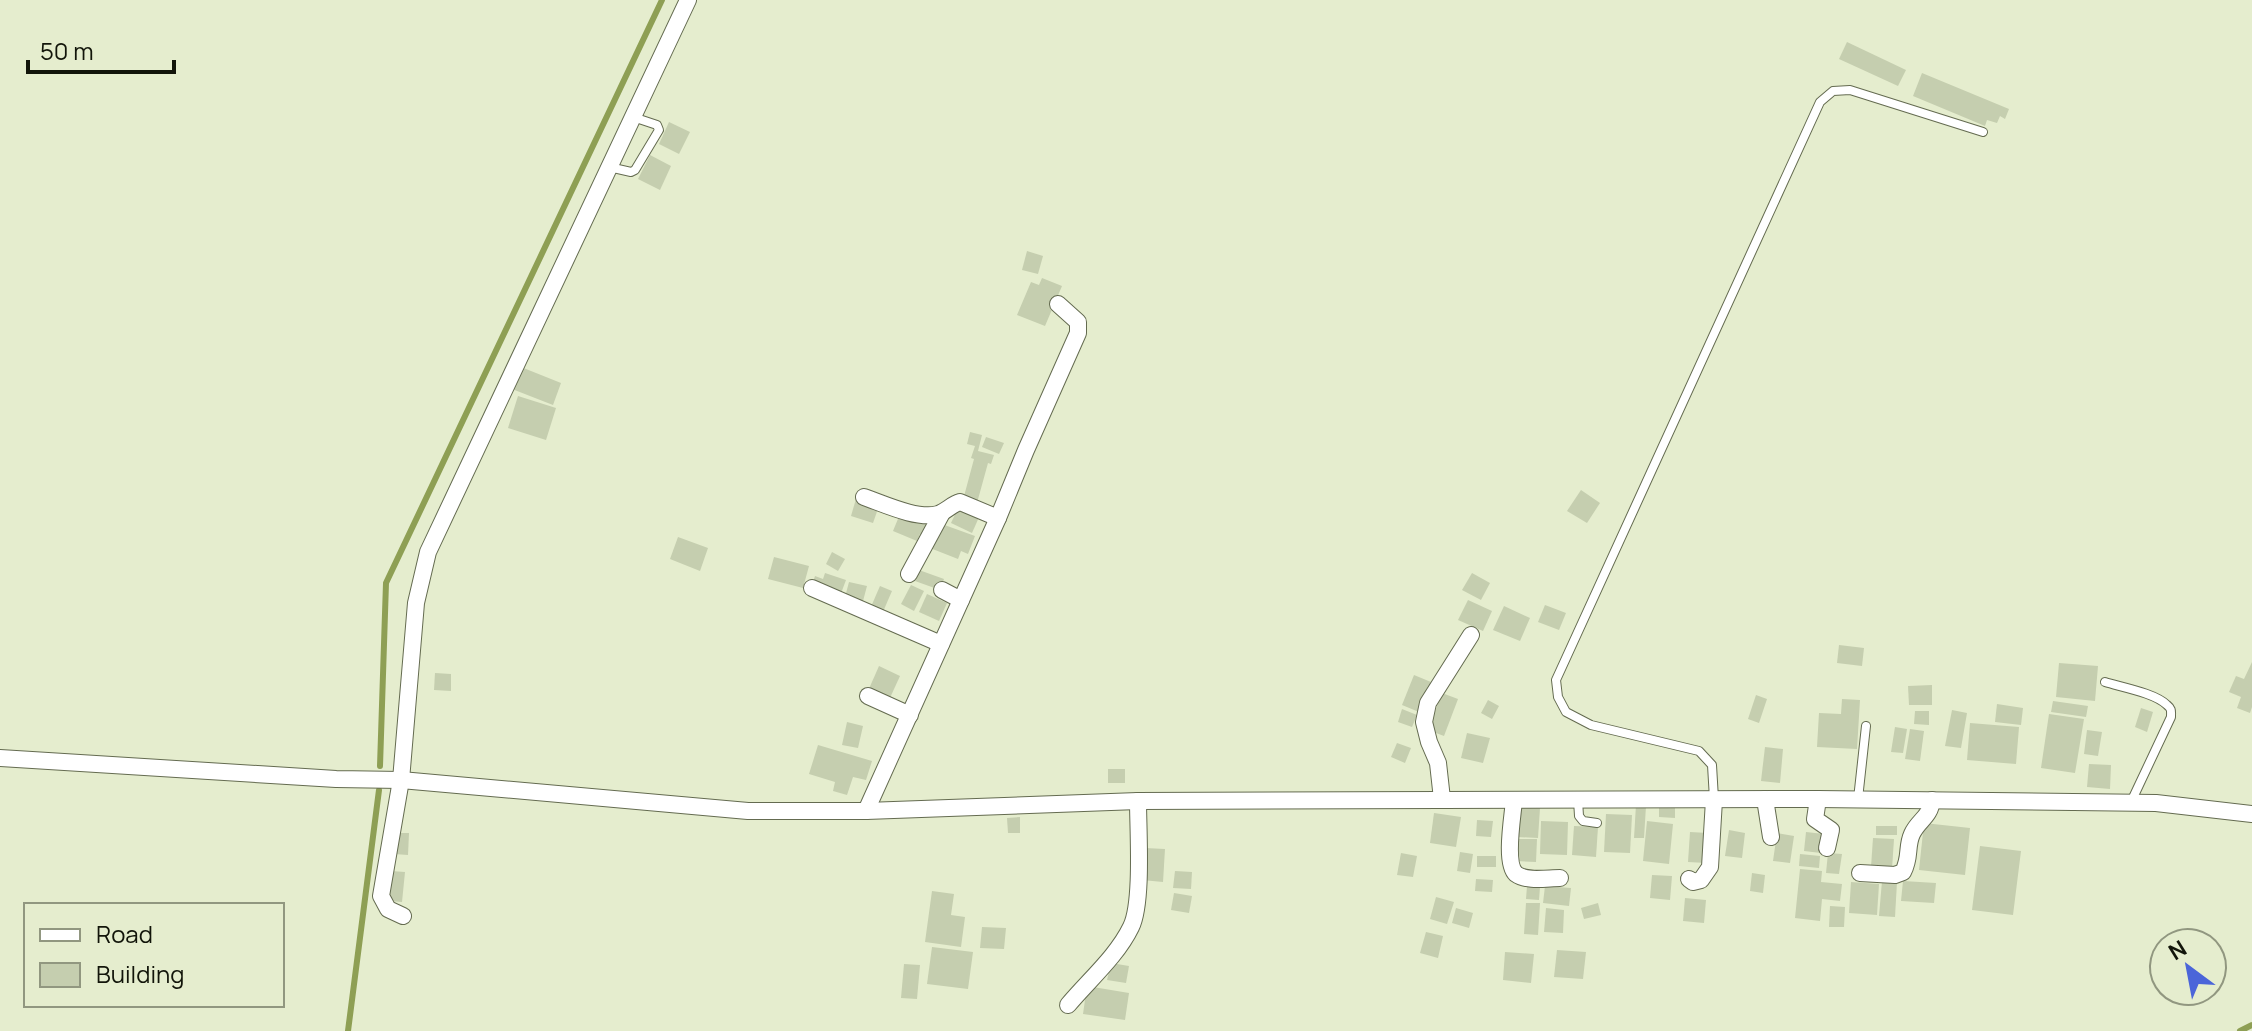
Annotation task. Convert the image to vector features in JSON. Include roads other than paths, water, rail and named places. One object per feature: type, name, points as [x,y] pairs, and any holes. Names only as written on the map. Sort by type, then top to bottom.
[{"type":"street","points":[[403,916],[388,909],[381,896],[401,780],[416,603],[428,552],[688,0]]},
{"type":"street","points":[[866,811],[1078,333],[1078,322],[1058,304]]},
{"type":"street","points":[[864,497],[916,514],[928,516],[942,513]]},
{"type":"street","points":[[909,574],[942,513],[955,502],[998,518]]},
{"type":"street","points":[[812,588],[941,644]]},
{"type":"street","points":[[942,590],[961,600]]},
{"type":"street","points":[[1442,799],[1438,763],[1424,722],[1428,703],[1471,635]]},
{"type":"street","points":[[868,696],[910,715]]},
{"type":"street","points":[[0,758],[336,779],[401,780],[748,811],[866,811],[1138,801],[1858,799],[2156,803],[2252,814]]},
{"type":"street","points":[[1765,799],[1771,837]]},
{"type":"street","points":[[1818,799],[1815,819],[1831,830],[1827,848]]},
{"type":"street","points":[[1514,800],[1510,851],[1512,867],[1517,875],[1560,878]]},
{"type":"street","points":[[1689,879],[1693,882],[1701,880],[1710,867],[1714,800]]},
{"type":"street","points":[[1860,873],[1895,875],[1903,872],[1909,861],[1910,839],[1914,829],[1931,812],[1932,800]]},
{"type":"street","points":[[1068,1005],[1118,947],[1133,924],[1138,895],[1138,801]]},
{"type":"lane","points":[[1714,800],[1712,765],[1699,751],[1591,725],[1566,712],[1558,697],[1556,680],[1820,102],[1833,91],[1850,90],[1983,132]]},
{"type":"lane","points":[[609,167],[631,172],[635,170],[655,140],[659,130],[657,125],[633,117]]},
{"type":"lane","points":[[2105,682],[2153,697],[2167,704],[2171,711],[2131,803]]},
{"type":"lane","points":[[1858,799],[1866,726]]},
{"type":"lane","points":[[1578,799],[1579,816],[1583,821],[1597,823]]},
{"type":"waterway","points":[[380,766],[386,583],[662,0]]},
{"type":"waterway","points":[[348,1031],[379,790]]},
{"type":"waterway","points":[[2240,1031],[2252,1025]]}]
